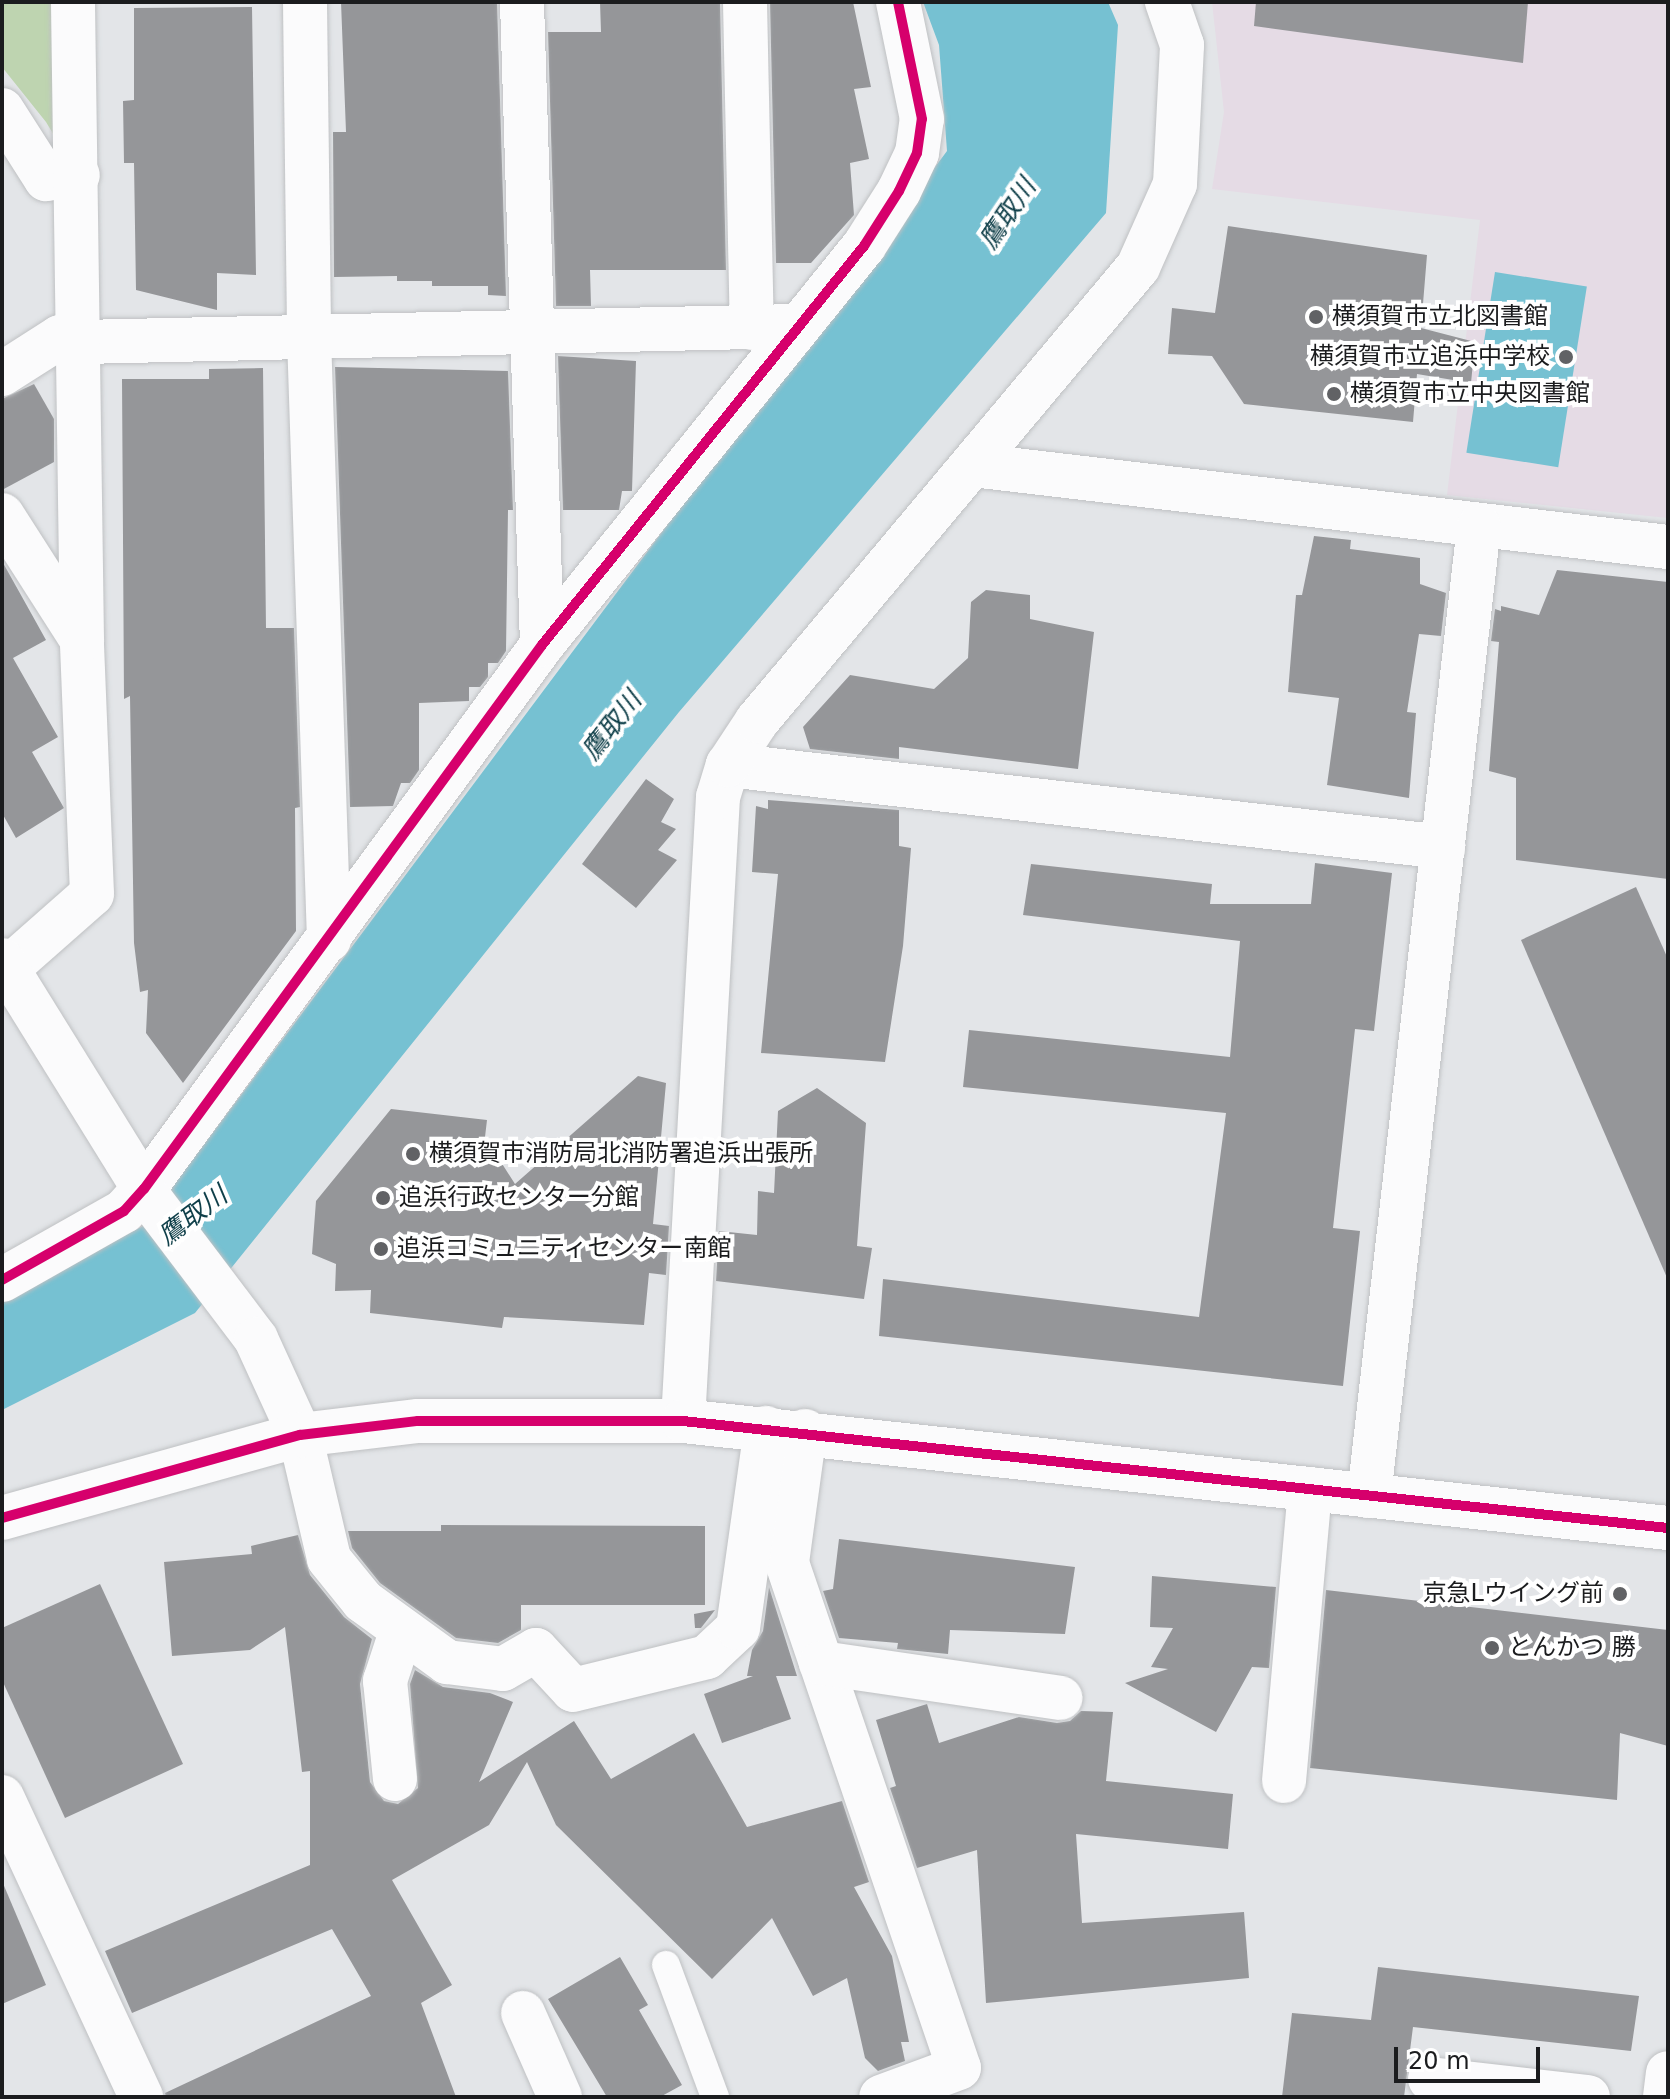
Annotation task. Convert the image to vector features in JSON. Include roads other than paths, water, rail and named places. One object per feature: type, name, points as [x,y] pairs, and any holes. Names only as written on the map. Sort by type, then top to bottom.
[{"type":"street","points":[[73,2],[81,338],[82,640],[92,894],[4,965],[148,1194],[256,1339],[300,1435],[329,1559],[363,1601],[401,1632],[447,1662],[503,1669],[536,1650],[573,1690],[707,1657],[738,1628],[786,1430]]},
{"type":"street","points":[[305,2],[309,337],[329,940]]},
{"type":"street","points":[[522,2],[542,645]]},
{"type":"street","points":[[745,2],[752,328]]},
{"type":"street","points":[[2,1280],[124,1211],[148,1194],[542,645],[864,246],[917,153],[922,119],[898,2]]},
{"type":"street","points":[[683,1421],[718,797],[728,765],[757,721],[1138,267],[1175,184],[1182,45],[1167,2]]},
{"type":"street","points":[[2,110],[46,179],[78,175]]},
{"type":"street","points":[[2,374],[60,337],[534,334],[797,326]]},
{"type":"street","points":[[973,465],[1668,547]]},
{"type":"street","points":[[2,515],[82,640]]},
{"type":"street","points":[[1369,1496],[1479,526]]},
{"type":"street","points":[[728,765],[1443,847]]},
{"type":"street","points":[[2,1518],[300,1435],[418,1421],[683,1421],[1668,1528]]},
{"type":"street","points":[[786,1430],[787,1563],[959,2068],[881,2097]]},
{"type":"street","points":[[1284,1781],[1310,1489]]},
{"type":"street","points":[[395,1779],[385,1681],[401,1632]]},
{"type":"street","points":[[821,1663],[1060,1698]]},
{"type":"street","points":[[2,1797],[141,2097]]},
{"type":"street","points":[[523,2013],[560,2097]]},
{"type":"street","points":[[1665,2097],[1668,2073]]},
{"type":"street","points":[[1430,2079],[1588,2097]]},
{"type":"lane","points":[[666,1965],[715,2097]]},
{"type":"water","name":"鷹取川","points":[[923,2],[1108,2],[1118,25],[1106,213],[679,712],[195,1313],[2,1410],[2,1302],[143,1226],[947,151],[939,45]]},
{"type":"water","points":[[1495,272],[1587,287],[1558,467],[1466,453]]},
{"type":"place","name":"横須賀市立北図書館","points":[[1316,317]]},
{"type":"place","name":"横須賀市立追浜中学校","points":[[1566,357]]},
{"type":"place","name":"横須賀市立中央図書館","points":[[1334,394]]},
{"type":"place","name":"横須賀市消防局北消防署追浜出張所","points":[[413,1154]]},
{"type":"place","name":"追浜行政センター分館","points":[[383,1198]]},
{"type":"place","name":"追浜コミュニティセンター南館","points":[[381,1249]]},
{"type":"place","name":"京急Lウイング前","points":[[1620,1594]]},
{"type":"place","name":"とんかつ 勝","points":[[1492,1648]]}]
